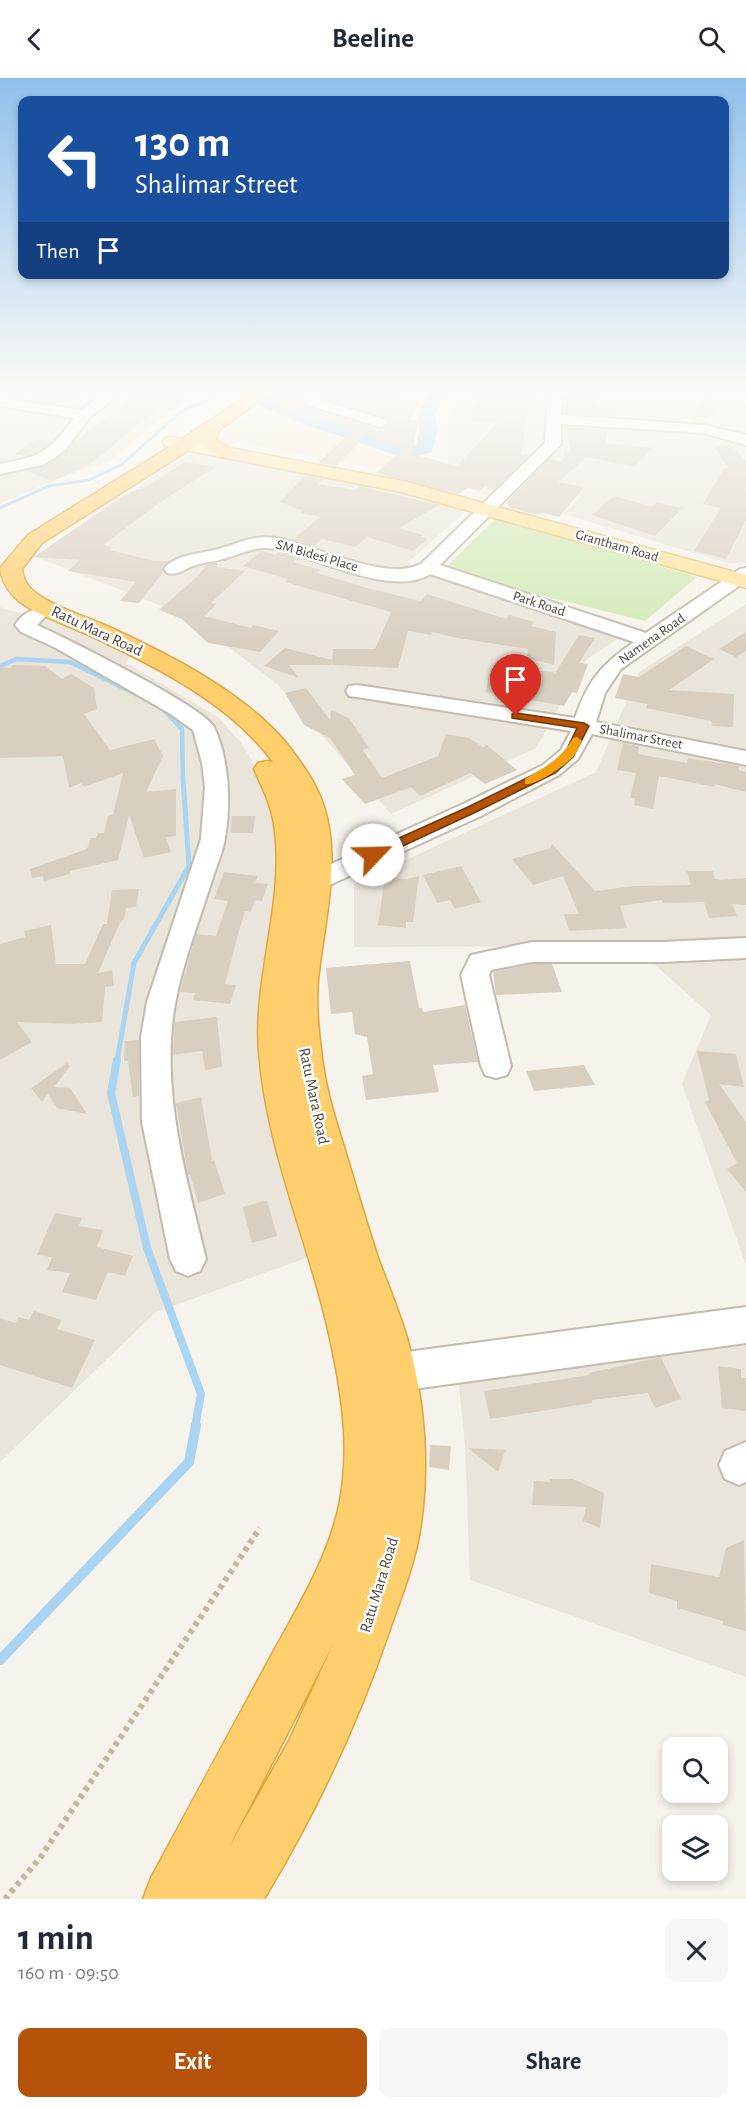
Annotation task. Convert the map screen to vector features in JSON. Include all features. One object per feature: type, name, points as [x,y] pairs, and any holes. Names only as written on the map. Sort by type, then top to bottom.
[{"type":"highway","name":"Ratu Mara Road","points":[[0,556],[31,528],[129,478]]},
{"type":"highway","name":"Ratu Mara Road","points":[[138,478],[35,539],[11,568],[14,585],[36,603],[137,648],[212,695],[261,732],[297,776],[310,807],[316,866],[312,923],[302,982],[303,1050],[316,1118],[339,1200],[387,1344],[398,1404],[402,1455],[396,1532],[352,1666],[315,1748],[271,1835],[231,1899]]},
{"type":"highway","name":"Ratu Mara Road","points":[[18,614],[121,654],[162,678],[218,717],[253,748],[277,784],[286,806],[290,854],[288,913],[275,996],[275,1036],[279,1079],[302,1174],[351,1337],[363,1397],[366,1473],[358,1522],[328,1599],[172,1899]]},
{"type":"main road","name":"Grantham Road","points":[[362,478],[744,578]]},
{"type":"street","points":[[428,567],[519,478]]},
{"type":"street","name":"SM Bidesi Place","points":[[173,569],[189,561],[219,555],[249,543],[259,542],[275,543],[388,576],[416,575],[428,567]]},
{"type":"street","name":"Park Road","points":[[428,567],[650,640]]},
{"type":"street","name":"Namena Road","points":[[316,866],[360,861],[472,810],[551,770],[570,754],[584,726],[594,693],[607,673],[623,658],[744,578]]},
{"type":"street","points":[[18,614],[177,708],[203,727],[213,763],[217,787],[213,839],[161,1002],[156,1037],[158,1122],[188,1259]]},
{"type":"street","name":"Shalimar Street","points":[[357,692],[584,726],[746,758]]},
{"type":"street","points":[[496,1066],[475,975],[481,962],[532,952],[662,952],[746,948]]},
{"type":"street","points":[[392,1373],[746,1325]]},
{"type":"path","points":[[5,1899],[40,1858],[260,1528]]},
{"type":"shaded area","points":[[0,478],[61,478],[52,481],[0,504]]},
{"type":"shaded area","points":[[152,478],[334,478],[382,487],[466,511],[407,563],[620,637],[586,660],[536,748],[391,814],[279,686],[190,617],[36,557]]},
{"type":"shaded area","points":[[418,478],[501,478],[582,496],[563,514]]},
{"type":"shaded area","points":[[501,478],[746,478],[746,563],[728,563],[563,514],[581,496]]},
{"type":"shaded area","points":[[746,604],[746,1265],[682,1084],[711,1015],[634,946],[354,947],[354,884],[596,772],[639,672]]},
{"type":"shaded area","points":[[0,607],[137,648],[126,663],[218,717],[241,743],[274,796],[275,875],[259,1029],[309,1257],[156,1312],[0,1462]]},
{"type":"shaded area","points":[[746,1339],[746,1677],[470,1580],[465,1446],[457,1366]]},
{"type":"green space","points":[[496,518],[697,577],[645,621],[442,571]]},
{"type":"building","points":[[160,478],[198,478],[159,503],[103,545],[112,547],[109,550],[154,561],[170,561],[162,567],[163,572],[139,603],[120,601],[136,582],[68,571],[80,560],[34,557],[120,498],[137,489],[141,490]]},
{"type":"building","points":[[303,478],[317,478],[323,479],[318,484],[355,490],[360,486],[439,505],[399,528],[423,535],[421,537],[428,539],[413,551],[367,537],[355,547],[322,539],[313,546],[293,540],[320,517],[301,513],[301,510],[280,502]]},
{"type":"building","points":[[395,478],[506,478],[493,491],[486,485],[479,491],[468,488],[458,494]]},
{"type":"building","points":[[530,478],[563,478],[558,482],[584,487],[559,517],[512,509],[506,503]]},
{"type":"building","points":[[718,478],[746,478],[746,520],[726,559],[694,551],[721,508],[703,504]]},
{"type":"building","points":[[614,496],[653,507],[657,503],[682,508],[655,536],[592,515]]},
{"type":"building","points":[[262,551],[275,555],[278,552],[298,558],[293,562],[320,570],[317,573],[371,589],[420,601],[427,594],[506,619],[509,615],[534,622],[531,626],[556,632],[554,665],[527,658],[528,649],[432,632],[431,635],[408,631],[398,668],[332,665],[333,649],[375,649],[391,612],[285,582],[288,579],[243,566]]},
{"type":"building","points":[[217,563],[217,567],[245,571],[211,603],[217,604],[204,616],[251,628],[253,625],[279,631],[260,652],[208,643],[182,619],[159,610],[198,576],[206,565]]},
{"type":"building","points":[[746,632],[746,651],[736,657],[719,649]]},
{"type":"building","points":[[579,635],[595,638],[579,663],[588,664],[577,693],[572,692],[564,706],[485,692],[491,668],[554,672],[554,675]]},
{"type":"building","points":[[686,646],[714,659],[669,690],[734,694],[733,727],[712,726],[711,721],[646,708],[647,704],[615,698],[623,674],[639,677]]},
{"type":"building","points":[[285,648],[332,660],[331,665],[289,665],[299,678],[264,666]]},
{"type":"building","points":[[12,665],[45,666],[62,679],[71,674],[94,688],[97,709],[84,714],[110,750],[154,739],[163,756],[146,792],[176,789],[176,836],[166,837],[171,852],[144,858],[129,815],[118,860],[70,871],[70,874],[44,881],[43,876],[32,878],[30,869],[87,849],[91,838],[96,838],[98,833],[104,833],[108,816],[113,815],[123,773],[84,787],[81,783],[69,788],[63,756],[0,758],[0,667],[11,668]]},
{"type":"building","points":[[306,688],[330,720],[331,710],[349,718],[369,748],[363,750],[382,778],[438,756],[446,734],[469,738],[483,747],[487,745],[517,770],[485,784],[470,773],[420,796],[411,787],[365,804],[342,779],[355,775],[330,738],[304,725],[285,693]]},
{"type":"building","points":[[623,743],[639,746],[638,754],[687,763],[688,758],[739,766],[739,770],[746,772],[746,792],[715,784],[714,787],[659,776],[653,809],[634,805],[635,798],[630,798],[636,773],[617,770]]},
{"type":"building","points":[[232,816],[255,816],[253,833],[230,833]]},
{"type":"building","points":[[552,844],[595,891],[634,886],[691,885],[687,871],[713,871],[715,879],[746,878],[746,905],[732,904],[737,916],[709,918],[704,902],[663,903],[662,900],[620,906],[627,928],[569,931],[564,914],[579,914],[563,876],[533,885],[512,859],[551,848]]},
{"type":"building","points":[[461,866],[481,902],[455,909],[450,900],[437,903],[423,875]]},
{"type":"building","points":[[224,872],[258,876],[255,883],[268,884],[262,901],[255,900],[251,912],[245,911],[225,984],[236,985],[230,1004],[193,1000],[195,993],[180,992],[196,934],[216,936],[228,901],[214,899]]},
{"type":"building","points":[[419,876],[413,922],[406,922],[406,928],[378,925],[385,877],[407,879]]},
{"type":"building","points":[[139,889],[136,907],[126,908],[124,920],[121,920],[98,973],[112,970],[114,986],[105,987],[102,1022],[72,1024],[17,1022],[32,1042],[0,1060],[0,944],[25,937],[24,931],[51,925],[56,964],[85,964],[103,924],[107,924],[112,890]]},
{"type":"building","points":[[410,961],[419,1008],[422,1008],[423,1012],[465,1005],[478,1062],[433,1065],[439,1092],[366,1100],[362,1076],[373,1074],[367,1037],[355,1034],[352,1012],[331,1014],[326,968]]},
{"type":"building","points":[[532,964],[552,964],[562,992],[496,995],[493,972]]},
{"type":"building","points":[[217,1017],[222,1067],[205,1070],[202,1051],[173,1055],[175,1022]]},
{"type":"building","points":[[139,1040],[139,1096],[133,1097],[128,1061],[124,1061],[125,1041]]},
{"type":"building","points":[[697,1051],[736,1054],[744,1087],[719,1084],[746,1122],[746,1192],[727,1169],[737,1163],[705,1102],[709,1100]]},
{"type":"building","points":[[67,1063],[70,1066],[54,1087],[70,1088],[87,1114],[57,1108],[48,1094],[42,1102],[31,1088]]},
{"type":"building","points":[[584,1065],[595,1085],[534,1091],[526,1071]]},
{"type":"building","points":[[201,1097],[212,1161],[214,1160],[225,1194],[198,1203],[190,1174],[188,1175],[176,1103]]},
{"type":"building","points":[[267,1200],[277,1236],[252,1243],[243,1207]]},
{"type":"building","points":[[55,1213],[82,1218],[79,1226],[103,1230],[97,1247],[133,1256],[125,1276],[108,1272],[96,1300],[62,1292],[70,1273],[47,1270],[52,1257],[37,1255]]},
{"type":"building","points":[[34,1311],[62,1320],[57,1329],[95,1340],[72,1388],[0,1365],[0,1318],[15,1323],[19,1317],[29,1320]]},
{"type":"building","points":[[661,1357],[681,1399],[655,1408],[648,1393],[592,1400],[592,1403],[490,1419],[484,1391],[590,1375],[589,1373]]},
{"type":"building","points":[[718,1366],[741,1369],[741,1378],[746,1378],[746,1411],[722,1408]]},
{"type":"building","points":[[430,1445],[451,1446],[449,1470],[429,1467]]},
{"type":"building","points":[[468,1448],[505,1450],[498,1472]]},
{"type":"building","points":[[550,1479],[573,1479],[604,1493],[600,1528],[583,1521],[586,1507],[532,1505],[534,1481],[550,1482]]},
{"type":"building","points":[[744,1540],[746,1631],[723,1625],[723,1621],[677,1608],[677,1601],[649,1593],[651,1564],[719,1577],[726,1548]]},
{"type":"waterway","points":[[0,508],[49,486],[93,478]]},
{"type":"waterway","points":[[0,666],[17,659],[70,662],[140,696]]},
{"type":"waterway","points":[[160,706],[182,729],[183,779]]},
{"type":"waterway","points":[[117,1061],[134,963],[189,866],[183,778]]},
{"type":"waterway","points":[[117,1060],[111,1093],[147,1248],[201,1394],[195,1427]]},
{"type":"waterway","points":[[0,1660],[189,1462],[196,1425]]},
{"type":"slow traffic","points":[[529,782],[561,762],[570,754],[577,741]]},
{"type":"route","points":[[373,855],[540,777],[570,754],[584,726],[516,716]]}]
